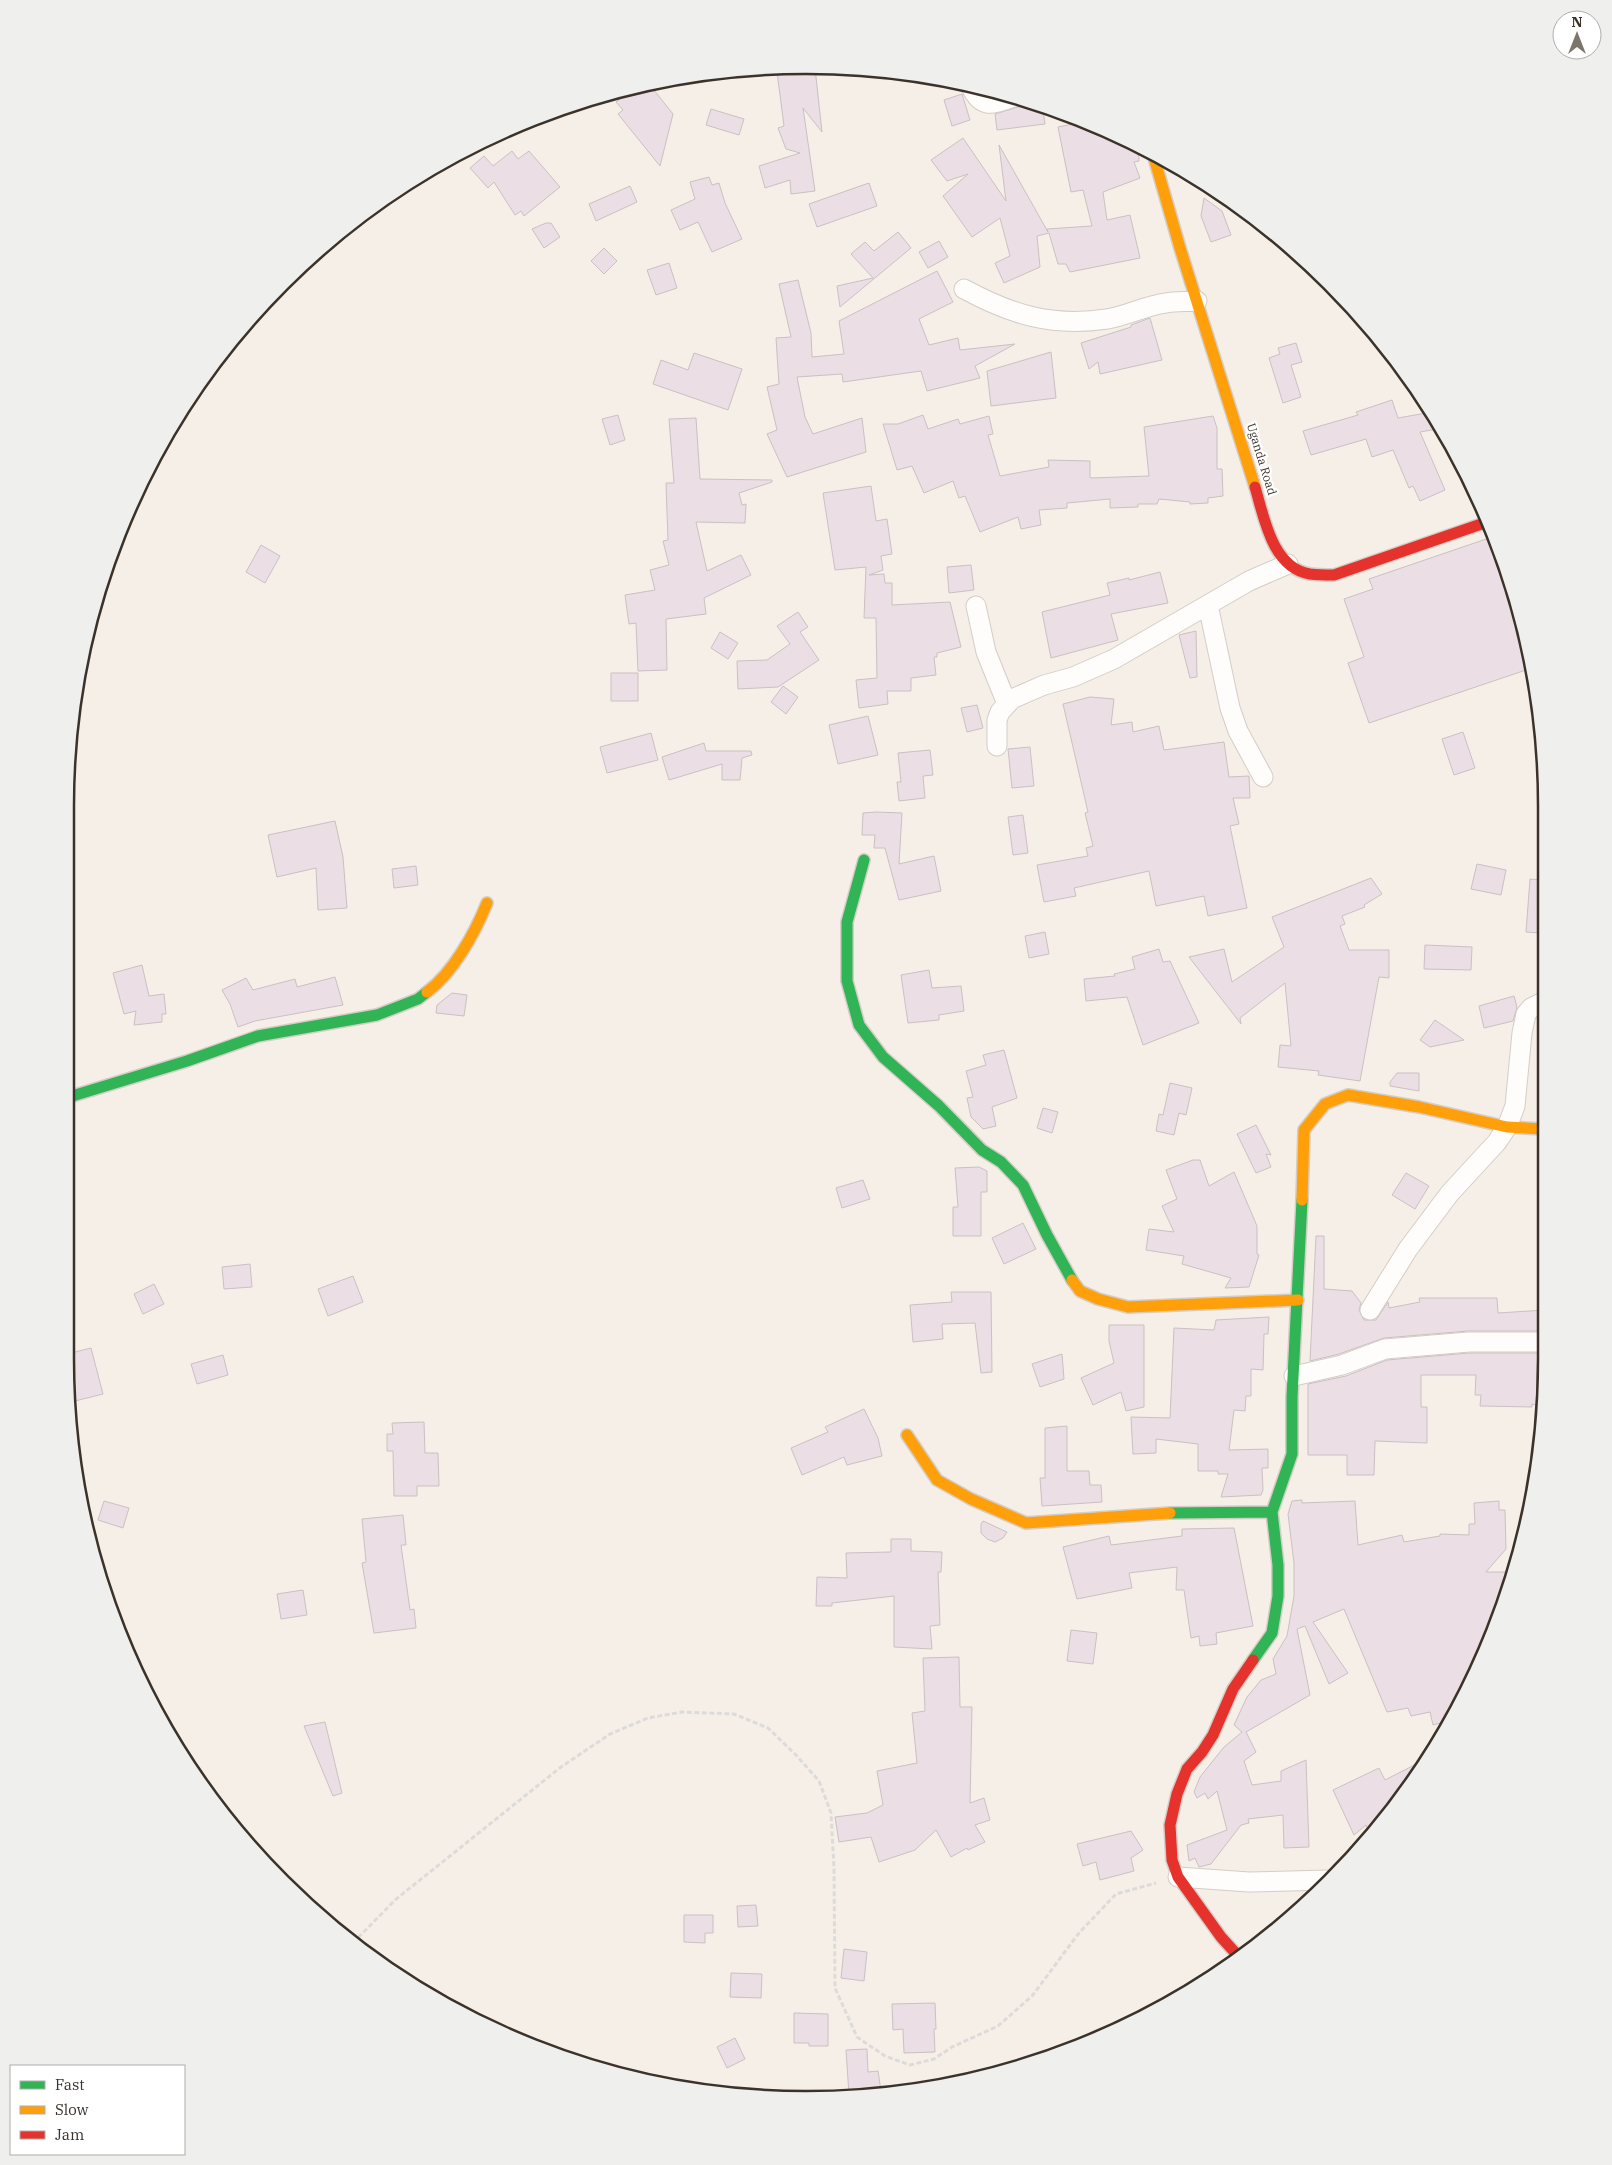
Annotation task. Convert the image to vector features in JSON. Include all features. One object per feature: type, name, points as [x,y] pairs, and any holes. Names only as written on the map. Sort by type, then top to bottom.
[{"type":"street","points":[[975,94],[980,102],[988,104],[1001,101]]},
{"type":"street","name":"Uganda Road","points":[[1156,163],[1270,537],[1288,564]]},
{"type":"street","points":[[964,289],[989,302],[1029,318],[1053,320],[1108,319],[1166,302],[1197,301]]},
{"type":"street","points":[[997,746],[997,720],[1000,712],[1012,699],[1044,685],[1073,677],[1114,659],[1249,581],[1288,564],[1310,574],[1334,575],[1482,524]]},
{"type":"street","points":[[1208,605],[1222,673],[1238,731],[1263,777]]},
{"type":"street","points":[[976,606],[986,652],[1008,704]]},
{"type":"street","points":[[864,860],[848,922],[847,981],[859,1025],[883,1057],[940,1106],[982,1150],[1001,1162],[1023,1185],[1047,1236],[1080,1291],[1098,1299],[1128,1307],[1298,1300]]},
{"type":"street","points":[[74,1095],[186,1061],[258,1036],[377,1015],[418,999],[441,982],[478,924],[486,903]]},
{"type":"street","points":[[1370,1310],[1408,1249],[1450,1193],[1497,1142],[1508,1126],[1515,1106],[1522,1033],[1526,1014],[1538,1005]]},
{"type":"street","points":[[1235,1952],[1221,1937],[1178,1877],[1172,1860],[1170,1825],[1177,1794],[1188,1769],[1213,1735],[1233,1689],[1272,1633],[1278,1596],[1278,1565],[1272,1512],[1292,1454],[1304,1130],[1325,1104],[1348,1095],[1419,1107],[1508,1126],[1538,1128]]},
{"type":"street","points":[[1294,1376],[1342,1365],[1386,1349],[1469,1342],[1538,1342]]},
{"type":"street","points":[[907,1435],[937,1480],[971,1500],[1026,1523],[1176,1513],[1272,1512]]},
{"type":"street","points":[[1178,1877],[1249,1882],[1321,1880]]},
{"type":"path","points":[[358,1938],[394,1900],[562,1767],[610,1734],[648,1718],[682,1712],[734,1714],[768,1728],[819,1781],[832,1813],[835,1988],[857,2037],[885,2056],[910,2065],[934,2059],[952,2047],[998,2026],[1032,1996],[1079,1933],[1116,1894],[1178,1877]]},
{"type":"building","points":[[816,74],[822,132],[803,108],[815,191],[791,194],[790,180],[765,188],[759,166],[800,153],[786,149],[778,128],[784,126],[777,75]]},
{"type":"building","points":[[654,90],[673,114],[660,166],[618,114],[623,110],[616,102],[622,98]]},
{"type":"building","points":[[962,94],[970,120],[952,126],[944,100]]},
{"type":"building","points":[[1018,107],[1043,114],[1045,124],[997,130],[995,114]]},
{"type":"building","points":[[711,109],[744,119],[739,135],[706,125]]},
{"type":"building","points":[[1072,124],[1138,154],[1139,161],[1134,162],[1140,178],[1103,192],[1107,220],[1130,215],[1140,258],[1070,272],[1066,264],[1058,264],[1049,233],[1037,236],[1040,267],[1004,283],[995,263],[1010,256],[1000,218],[972,237],[943,196],[968,174],[947,181],[931,160],[963,138],[1006,201],[999,145],[1048,232],[1047,229],[1092,226],[1083,190],[1071,192],[1058,127]]},
{"type":"building","points":[[512,151],[518,159],[529,151],[560,187],[524,216],[521,211],[515,215],[494,182],[488,188],[470,168],[484,156],[493,166]]},
{"type":"building","points":[[709,177],[712,185],[719,183],[725,203],[742,239],[712,252],[698,222],[680,230],[671,210],[695,199],[690,182]]},
{"type":"building","points":[[869,183],[877,206],[817,227],[809,204]]},
{"type":"building","points":[[630,186],[637,202],[596,221],[589,204]]},
{"type":"building","points":[[1204,198],[1222,211],[1231,235],[1211,242],[1201,216]]},
{"type":"building","points":[[546,223],[551,223],[560,237],[544,248],[532,229]]},
{"type":"building","points":[[898,232],[911,248],[840,307],[837,286],[873,278],[851,254],[865,242],[874,251]]},
{"type":"building","points":[[939,241],[948,257],[928,268],[919,252]]},
{"type":"building","points":[[604,248],[617,261],[604,274],[591,261]]},
{"type":"building","points":[[669,263],[677,288],[656,295],[647,270]]},
{"type":"building","points":[[937,271],[953,302],[919,319],[929,345],[958,338],[960,350],[1015,344],[975,366],[980,378],[927,391],[921,371],[843,382],[842,374],[797,377],[805,417],[813,434],[862,418],[866,452],[787,477],[767,434],[777,430],[767,387],[779,384],[776,338],[791,337],[779,284],[798,280],[811,333],[812,357],[844,354],[839,321]]},
{"type":"building","points":[[1150,318],[1162,360],[1100,374],[1098,362],[1089,369],[1081,343],[1131,327],[1131,325]]},
{"type":"building","points":[[1296,343],[1302,362],[1291,365],[1301,397],[1283,403],[1269,358],[1280,354],[1278,348]]},
{"type":"building","points":[[1051,352],[1056,398],[991,406],[987,371]]},
{"type":"building","points":[[694,353],[742,369],[728,410],[653,384],[661,360],[688,370]]},
{"type":"building","points":[[1392,400],[1398,418],[1424,413],[1434,430],[1420,432],[1445,490],[1420,501],[1413,486],[1409,488],[1393,450],[1372,457],[1366,439],[1311,455],[1303,431],[1358,415],[1356,412]]},
{"type":"building","points":[[618,415],[625,440],[610,445],[602,419]]},
{"type":"building","points":[[923,415],[928,429],[958,419],[960,424],[989,416],[993,434],[988,435],[1000,476],[1049,467],[1048,460],[1090,461],[1090,478],[1149,476],[1144,427],[1213,416],[1217,428],[1217,469],[1222,469],[1223,496],[1208,498],[1208,503],[1190,504],[1190,502],[1159,499],[1157,504],[1138,504],[1138,507],[1110,508],[1110,499],[1067,503],[1067,508],[1039,510],[1041,525],[1021,529],[1018,517],[980,532],[965,496],[959,498],[953,481],[924,493],[912,466],[897,470],[883,424],[898,424]]},
{"type":"building","points":[[696,418],[700,479],[772,480],[772,482],[739,493],[742,505],[746,504],[745,523],[696,522],[707,571],[741,555],[751,575],[704,598],[706,614],[666,619],[667,670],[638,671],[636,623],[629,624],[625,595],[655,590],[650,570],[669,565],[663,541],[668,540],[666,483],[674,483],[669,419]]},
{"type":"building","points":[[871,486],[876,521],[887,519],[892,554],[881,556],[883,570],[869,575],[884,574],[885,583],[892,583],[892,605],[950,602],[961,647],[937,653],[937,657],[934,657],[936,675],[911,678],[911,691],[887,691],[888,704],[859,708],[856,680],[877,678],[876,618],[864,618],[866,567],[835,570],[823,493]]},
{"type":"building","points":[[1487,539],[1513,616],[1525,670],[1369,723],[1348,663],[1364,657],[1344,599],[1373,589],[1369,579]]},
{"type":"building","points":[[261,545],[280,556],[265,583],[246,572]]},
{"type":"building","points":[[971,565],[974,590],[949,593],[947,567]]},
{"type":"building","points":[[1160,572],[1168,603],[1111,614],[1118,640],[1051,658],[1042,612],[1110,595],[1107,583],[1129,578],[1129,580]]},
{"type":"building","points":[[798,612],[808,627],[800,632],[819,660],[778,687],[738,689],[737,661],[767,660],[790,644],[777,626]]},
{"type":"building","points":[[1196,631],[1197,677],[1190,678],[1179,635]]},
{"type":"building","points":[[720,632],[738,643],[728,659],[711,648]]},
{"type":"building","points":[[611,673],[638,673],[638,701],[611,701]]},
{"type":"building","points":[[783,686],[798,697],[786,714],[771,702]]},
{"type":"building","points":[[1090,697],[1114,699],[1111,725],[1132,722],[1133,732],[1159,726],[1164,750],[1224,742],[1229,777],[1249,776],[1250,798],[1233,798],[1239,824],[1230,826],[1247,908],[1208,916],[1204,896],[1156,906],[1149,871],[1074,888],[1076,896],[1044,902],[1037,865],[1088,856],[1086,848],[1093,846],[1085,813],[1088,812],[1063,704]]},
{"type":"building","points":[[977,705],[983,728],[967,732],[961,708]]},
{"type":"building","points":[[868,716],[878,755],[838,764],[829,725]]},
{"type":"building","points":[[1463,732],[1475,768],[1454,775],[1442,739]]},
{"type":"building","points":[[651,733],[658,760],[607,773],[600,747]]},
{"type":"building","points":[[704,743],[706,751],[751,751],[752,755],[742,758],[740,780],[722,780],[722,764],[669,780],[662,757]]},
{"type":"building","points":[[1030,747],[1034,786],[1012,788],[1008,749]]},
{"type":"building","points":[[930,750],[933,775],[923,776],[925,798],[899,801],[897,782],[901,782],[898,753]]},
{"type":"building","points":[[863,813],[902,813],[899,864],[934,856],[941,891],[899,900],[885,848],[874,848],[875,835],[862,835]]},
{"type":"building","points":[[1023,815],[1028,853],[1013,855],[1008,817]]},
{"type":"building","points":[[335,821],[343,857],[347,908],[318,910],[316,868],[277,877],[268,835]]},
{"type":"building","points":[[1477,864],[1506,870],[1501,895],[1471,889]]},
{"type":"building","points":[[416,866],[418,885],[394,888],[392,869]]},
{"type":"building","points":[[1371,878],[1382,894],[1364,905],[1365,907],[1342,916],[1345,924],[1340,926],[1349,950],[1389,950],[1389,978],[1379,977],[1360,1081],[1318,1075],[1319,1071],[1278,1067],[1280,1045],[1291,1046],[1285,983],[1240,1018],[1241,1024],[1189,957],[1224,949],[1232,982],[1284,947],[1272,917]]},
{"type":"building","points":[[1530,879],[1538,880],[1538,933],[1526,932]]},
{"type":"building","points":[[1045,932],[1049,954],[1029,958],[1025,936]]},
{"type":"building","points":[[1425,945],[1472,947],[1471,970],[1424,969]]},
{"type":"building","points":[[1159,949],[1163,962],[1170,961],[1199,1023],[1143,1045],[1127,997],[1086,1001],[1084,979],[1115,976],[1114,974],[1135,969],[1132,957]]},
{"type":"building","points":[[142,965],[149,996],[164,994],[166,1014],[162,1014],[162,1022],[134,1025],[136,1011],[124,1014],[113,973]]},
{"type":"building","points":[[929,970],[932,988],[961,986],[964,1011],[939,1015],[939,1020],[908,1023],[901,975]]},
{"type":"building","points":[[335,977],[343,1005],[255,1021],[238,1027],[230,1004],[222,990],[246,978],[253,990],[295,979],[297,987]]},
{"type":"building","points":[[452,993],[467,995],[464,1016],[436,1013],[437,1005]]},
{"type":"building","points":[[1514,996],[1517,1007],[1513,1021],[1484,1028],[1479,1006]]},
{"type":"building","points":[[1435,1020],[1464,1040],[1430,1047],[1420,1040]]},
{"type":"building","points":[[1004,1050],[1017,1098],[992,1107],[996,1126],[983,1129],[971,1117],[967,1098],[973,1097],[966,1071],[986,1065],[983,1055]]},
{"type":"building","points":[[1397,1073],[1419,1073],[1419,1091],[1390,1086],[1390,1082]]},
{"type":"building","points":[[1170,1083],[1192,1088],[1186,1115],[1179,1113],[1174,1135],[1156,1131],[1159,1114],[1163,1115]]},
{"type":"building","points":[[1043,1108],[1058,1112],[1052,1133],[1037,1128]]},
{"type":"building","points":[[1256,1125],[1271,1155],[1266,1154],[1271,1167],[1256,1173],[1237,1134]]},
{"type":"building","points":[[1193,1160],[1200,1160],[1209,1186],[1234,1172],[1257,1226],[1257,1254],[1259,1255],[1249,1287],[1225,1288],[1231,1278],[1182,1264],[1184,1256],[1146,1250],[1149,1229],[1174,1232],[1162,1206],[1177,1199],[1166,1170]]},
{"type":"building","points":[[979,1167],[987,1171],[987,1192],[981,1192],[981,1236],[953,1236],[953,1207],[958,1207],[955,1168]]},
{"type":"building","points":[[1406,1173],[1429,1186],[1415,1209],[1392,1195]]},
{"type":"building","points":[[863,1180],[870,1199],[842,1208],[836,1188]]},
{"type":"building","points":[[1023,1223],[1036,1249],[1004,1264],[992,1238]]},
{"type":"building","points":[[1316,1236],[1324,1236],[1324,1289],[1352,1291],[1361,1303],[1359,1310],[1364,1320],[1376,1320],[1388,1302],[1389,1308],[1420,1302],[1419,1298],[1497,1298],[1498,1313],[1538,1310],[1538,1331],[1468,1331],[1384,1338],[1339,1354],[1310,1361]]},
{"type":"building","points":[[250,1264],[252,1287],[224,1289],[222,1267]]},
{"type":"building","points":[[353,1276],[363,1302],[328,1316],[318,1289]]},
{"type":"building","points":[[154,1284],[164,1304],[143,1314],[134,1294]]},
{"type":"building","points":[[951,1292],[991,1292],[992,1372],[981,1373],[975,1323],[942,1324],[943,1339],[913,1342],[910,1305],[952,1302]]},
{"type":"building","points":[[1269,1317],[1268,1334],[1264,1334],[1263,1370],[1251,1369],[1251,1396],[1246,1396],[1245,1411],[1234,1410],[1229,1450],[1268,1449],[1268,1468],[1262,1468],[1263,1490],[1261,1495],[1221,1497],[1228,1474],[1218,1474],[1218,1471],[1198,1471],[1198,1444],[1156,1439],[1156,1453],[1133,1454],[1131,1417],[1170,1418],[1174,1328],[1214,1330],[1216,1320]]},
{"type":"building","points":[[1109,1325],[1144,1325],[1144,1407],[1126,1411],[1121,1392],[1093,1405],[1081,1378],[1114,1363],[1109,1341]]},
{"type":"building","points":[[91,1348],[103,1394],[75,1401],[74,1352]]},
{"type":"building","points":[[1469,1353],[1538,1353],[1537,1406],[1532,1404],[1532,1407],[1480,1406],[1481,1395],[1475,1395],[1476,1375],[1421,1375],[1421,1407],[1427,1407],[1427,1443],[1375,1441],[1374,1475],[1347,1475],[1347,1455],[1308,1455],[1308,1384],[1346,1376],[1387,1360]]},
{"type":"building","points":[[1062,1354],[1064,1379],[1040,1387],[1032,1364]]},
{"type":"building","points":[[223,1355],[228,1375],[197,1384],[191,1364]]},
{"type":"building","points":[[864,1409],[878,1438],[882,1456],[847,1465],[844,1457],[802,1475],[791,1448],[828,1432],[825,1427]]},
{"type":"building","points":[[424,1422],[425,1453],[438,1453],[439,1486],[417,1486],[417,1496],[394,1496],[393,1451],[387,1451],[387,1434],[393,1434],[392,1423]]},
{"type":"building","points":[[1067,1426],[1067,1471],[1089,1471],[1090,1485],[1101,1485],[1102,1502],[1042,1506],[1040,1478],[1045,1478],[1045,1428]]},
{"type":"building","points":[[1302,1500],[1302,1503],[1355,1501],[1358,1545],[1402,1535],[1404,1542],[1440,1536],[1440,1534],[1469,1535],[1469,1524],[1475,1524],[1474,1503],[1499,1501],[1499,1510],[1505,1510],[1506,1549],[1486,1572],[1506,1572],[1483,1639],[1463,1683],[1441,1723],[1433,1725],[1430,1712],[1411,1716],[1408,1708],[1387,1712],[1344,1609],[1313,1622],[1348,1673],[1329,1684],[1305,1626],[1297,1629],[1310,1695],[1246,1732],[1256,1752],[1244,1761],[1252,1785],[1281,1781],[1281,1771],[1306,1760],[1309,1847],[1284,1848],[1283,1815],[1248,1819],[1249,1823],[1241,1825],[1211,1864],[1199,1867],[1195,1858],[1189,1861],[1187,1845],[1227,1830],[1217,1791],[1208,1799],[1205,1793],[1197,1798],[1194,1792],[1200,1777],[1224,1747],[1242,1732],[1234,1725],[1247,1697],[1261,1680],[1276,1674],[1273,1659],[1287,1636],[1294,1596],[1294,1563],[1288,1514],[1292,1501]]},
{"type":"building","points":[[104,1501],[129,1508],[123,1528],[98,1520]]},
{"type":"building","points":[[403,1515],[406,1545],[401,1545],[410,1610],[414,1609],[416,1628],[374,1633],[362,1563],[366,1562],[362,1519]]},
{"type":"building","points":[[983,1521],[1007,1532],[1003,1538],[995,1542],[987,1539],[981,1533]]},
{"type":"building","points":[[1234,1528],[1253,1626],[1216,1633],[1217,1644],[1200,1646],[1199,1636],[1191,1638],[1184,1590],[1176,1590],[1177,1567],[1129,1573],[1132,1588],[1077,1599],[1063,1547],[1109,1536],[1111,1545],[1182,1536],[1182,1529]]},
{"type":"building","points":[[891,1539],[911,1539],[911,1551],[942,1552],[941,1572],[938,1572],[940,1625],[930,1626],[932,1649],[894,1647],[894,1596],[832,1603],[832,1606],[816,1606],[817,1577],[847,1578],[846,1553],[891,1552]]},
{"type":"building","points":[[303,1590],[307,1615],[281,1619],[277,1594]]},
{"type":"building","points":[[1071,1630],[1097,1633],[1093,1664],[1067,1661]]},
{"type":"building","points":[[959,1657],[960,1707],[972,1707],[970,1803],[984,1798],[990,1820],[975,1825],[985,1842],[968,1850],[967,1848],[951,1857],[936,1830],[915,1850],[879,1862],[871,1837],[839,1842],[835,1817],[867,1813],[883,1805],[877,1771],[917,1763],[912,1713],[925,1711],[923,1658]]},
{"type":"building","points":[[325,1722],[342,1793],[333,1796],[304,1726]]},
{"type":"building","points":[[1416,1764],[1367,1829],[1366,1825],[1354,1835],[1333,1790],[1379,1768],[1385,1780]]},
{"type":"building","points":[[1131,1831],[1143,1850],[1131,1858],[1134,1871],[1100,1880],[1096,1862],[1083,1866],[1077,1844]]},
{"type":"building","points":[[756,1905],[758,1926],[738,1927],[737,1906]]},
{"type":"building","points":[[684,1915],[713,1915],[713,1933],[705,1933],[705,1943],[684,1942]]},
{"type":"building","points":[[844,1949],[867,1952],[864,1981],[841,1978]]},
{"type":"building","points":[[731,1973],[762,1974],[761,1998],[730,1997]]},
{"type":"building","points":[[935,2003],[935,2052],[904,2053],[903,2029],[893,2030],[892,2004]]},
{"type":"building","points":[[794,2013],[828,2014],[828,2046],[809,2046],[809,2043],[794,2043]]},
{"type":"building","points":[[735,2038],[745,2059],[727,2068],[717,2047]]},
{"type":"building","points":[[867,2049],[868,2072],[878,2071],[880,2087],[849,2090],[846,2050]]},
{"type":"traffic: fast","points":[[864,860],[847,922],[847,981],[859,1025],[883,1057],[939,1106],[982,1150],[1001,1162],[1023,1185],[1047,1235],[1072,1280]]},
{"type":"traffic: fast","points":[[74,1095],[187,1061],[258,1036],[377,1015],[418,999],[427,992]]},
{"type":"traffic: fast","points":[[1253,1660],[1272,1633],[1278,1596],[1278,1565],[1272,1512],[1292,1454],[1292,1397],[1302,1200]]},
{"type":"traffic: fast","points":[[1170,1513],[1272,1512]]},
{"type":"traffic: slow","points":[[1156,163],[1180,248],[1255,487]]},
{"type":"traffic: slow","points":[[427,992],[446,974],[462,952],[487,903]]},
{"type":"traffic: slow","points":[[1302,1200],[1304,1130],[1325,1104],[1348,1095],[1419,1107],[1507,1127],[1538,1129]]},
{"type":"traffic: slow","points":[[1072,1280],[1080,1291],[1098,1299],[1128,1307],[1298,1300]]},
{"type":"traffic: slow","points":[[907,1435],[937,1480],[971,1499],[1026,1523],[1170,1513]]},
{"type":"traffic: jam","points":[[1255,487],[1266,526],[1278,552],[1297,570],[1310,574],[1334,575],[1482,524]]},
{"type":"traffic: jam","points":[[1235,1952],[1221,1937],[1178,1877],[1172,1860],[1170,1825],[1177,1794],[1187,1769],[1202,1752],[1213,1735],[1233,1689],[1253,1660]]}]
